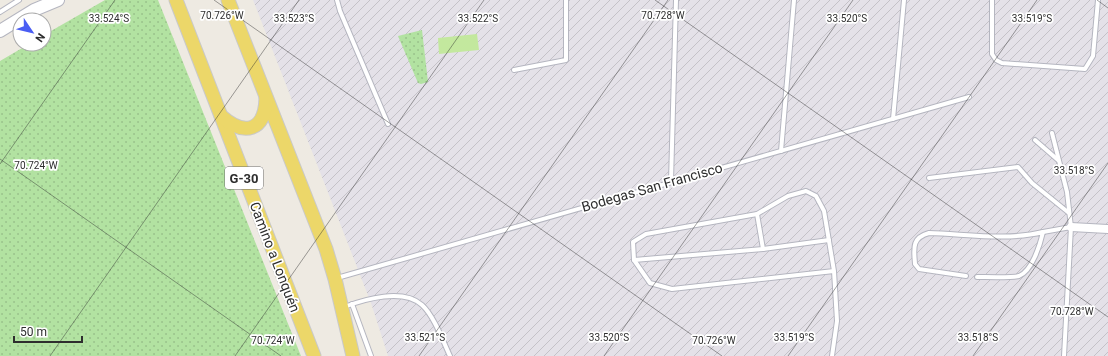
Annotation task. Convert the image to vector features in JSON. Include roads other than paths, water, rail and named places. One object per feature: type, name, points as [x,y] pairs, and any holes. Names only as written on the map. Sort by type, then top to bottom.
[{"type":"main road","points":[[0,31],[47,0]]},
{"type":"main road","points":[[34,10],[58,0]]},
{"type":"main road","name":"Camino a Lonquén","points":[[176,0],[314,356]]},
{"type":"main road","points":[[228,0],[326,249],[335,279],[346,306],[353,356]]},
{"type":"main road","points":[[221,116],[238,127],[246,129],[254,128],[264,115],[266,96]]},
{"type":"street","points":[[1071,227],[1108,229]]},
{"type":"lane","points":[[0,12],[19,0]]},
{"type":"lane","points":[[337,0],[340,11],[388,124]]},
{"type":"lane","points":[[514,70],[566,60],[566,0]]},
{"type":"lane","points":[[671,181],[676,0]]},
{"type":"lane","points":[[781,150],[794,0]]},
{"type":"lane","points":[[893,119],[904,0]]},
{"type":"lane","points":[[992,0],[992,54],[996,60],[1002,63],[1085,69],[1093,56],[1098,0]]},
{"type":"lane","name":"Bodegas San Francisco","points":[[335,279],[671,181],[969,97]]},
{"type":"lane","points":[[1052,133],[1067,192],[1071,227],[1064,356]]},
{"type":"lane","points":[[1035,140],[1059,161]]},
{"type":"lane","points":[[929,178],[1018,167],[1032,183],[1069,213]]},
{"type":"lane","points":[[832,356],[837,321],[834,271],[824,211],[816,196],[806,191],[788,196],[757,214],[646,234],[632,242],[634,260],[650,283],[672,289],[834,271]]},
{"type":"lane","points":[[757,214],[763,249]]},
{"type":"lane","points":[[966,276],[919,269],[915,264],[914,246],[920,235],[929,233],[1031,235],[1071,227]]},
{"type":"lane","points":[[977,277],[1019,276],[1034,259],[1043,232]]},
{"type":"lane","points":[[634,260],[763,249],[829,240]]},
{"type":"lane","points":[[370,356],[346,306],[365,300],[402,296],[421,304],[436,324],[450,356]]}]
